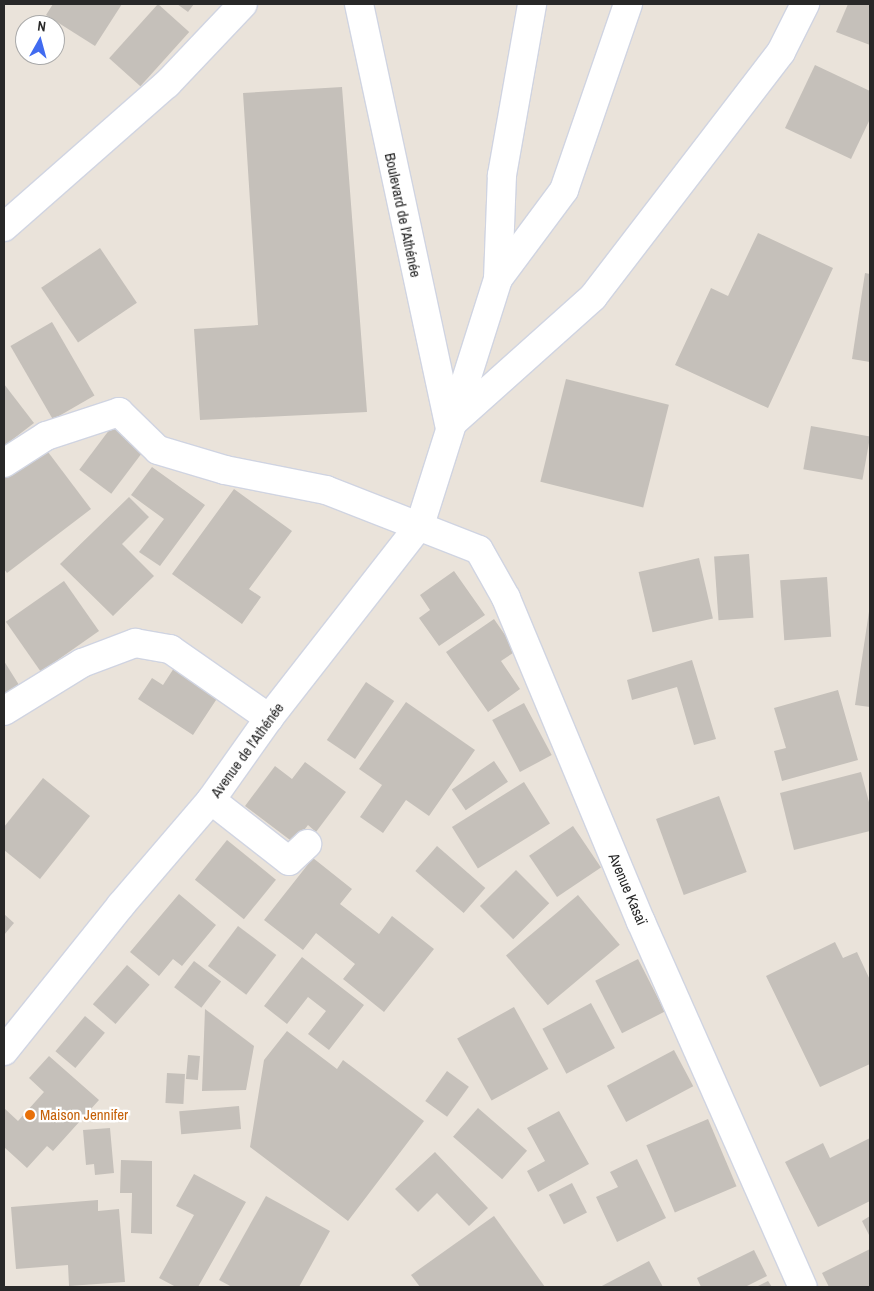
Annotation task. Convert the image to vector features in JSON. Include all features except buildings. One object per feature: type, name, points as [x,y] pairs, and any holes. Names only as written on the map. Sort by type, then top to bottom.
[{"type":"street","points":[[4,227],[167,84],[243,4]]},
{"type":"street","name":"Boulevard de l'Athénée","points":[[359,4],[449,426]]},
{"type":"street","points":[[498,280],[502,175],[532,4]]},
{"type":"street","points":[[498,280],[564,190],[628,4]]},
{"type":"street","points":[[449,426],[593,297],[781,52],[805,4]]},
{"type":"street","name":"Avenue de l'Athénée","points":[[4,1051],[121,905],[211,800],[269,718],[420,525],[449,426],[498,280]]},
{"type":"street","name":"Avenue Kasaï","points":[[4,463],[46,436],[119,412],[158,450],[225,470],[326,490],[420,525],[479,550],[506,598],[642,922],[803,1287]]},
{"type":"street","points":[[4,711],[82,663],[135,643],[170,649],[269,718]]},
{"type":"street","points":[[211,800],[289,861],[307,844]]},
{"type":"place","name":"Maison Jennifer","points":[[30,1115]]}]
